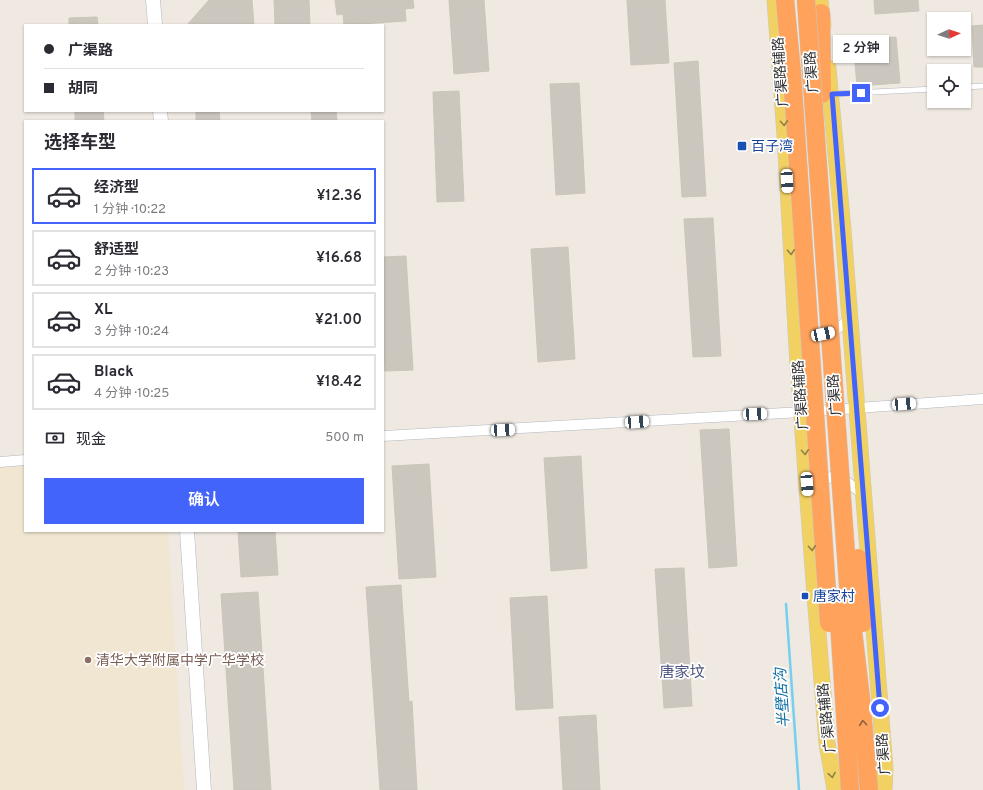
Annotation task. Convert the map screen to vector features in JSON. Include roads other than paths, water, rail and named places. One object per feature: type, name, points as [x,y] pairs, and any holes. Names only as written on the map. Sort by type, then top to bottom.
[{"type":"highway","points":[[786,0],[830,646],[846,716]]},
{"type":"highway","name":"广渠路","points":[[796,0],[850,790]]},
{"type":"highway","name":"广渠路","points":[[806,0],[849,597],[861,699],[868,790]]},
{"type":"highway","points":[[821,6],[865,644],[861,699]]},
{"type":"main road","name":"广渠路辅路","points":[[775,0],[808,499],[827,743],[834,790]]},
{"type":"main road","name":"广渠路","points":[[827,94],[850,319],[885,769],[884,790]]},
{"type":"street","points":[[153,0],[155,24]]},
{"type":"street","points":[[795,320],[803,330],[814,334],[835,331],[850,319]]},
{"type":"street","points":[[384,436],[802,412],[983,399]]},
{"type":"street","points":[[0,462],[24,460]]},
{"type":"street","points":[[808,499],[823,480],[834,476],[847,482],[863,494]]},
{"type":"street","points":[[187,532],[204,790]]},
{"type":"street","points":[[827,743],[839,756],[857,760],[874,750],[881,727]]},
{"type":"lane","points":[[971,87],[983,86]]},
{"type":"lane","points":[[827,94],[927,89]]},
{"type":"waterway","name":"半壁店沟","points":[[786,604],[799,790]]},
{"type":"place","name":"百子湾","points":[[742,146]]},
{"type":"place","name":"唐家村","points":[[805,596]]},
{"type":"place","name":"清华大学附属中学广华学校","points":[[88,660]]},
{"type":"district","name":"唐家坟","points":[[682,672]]}]
